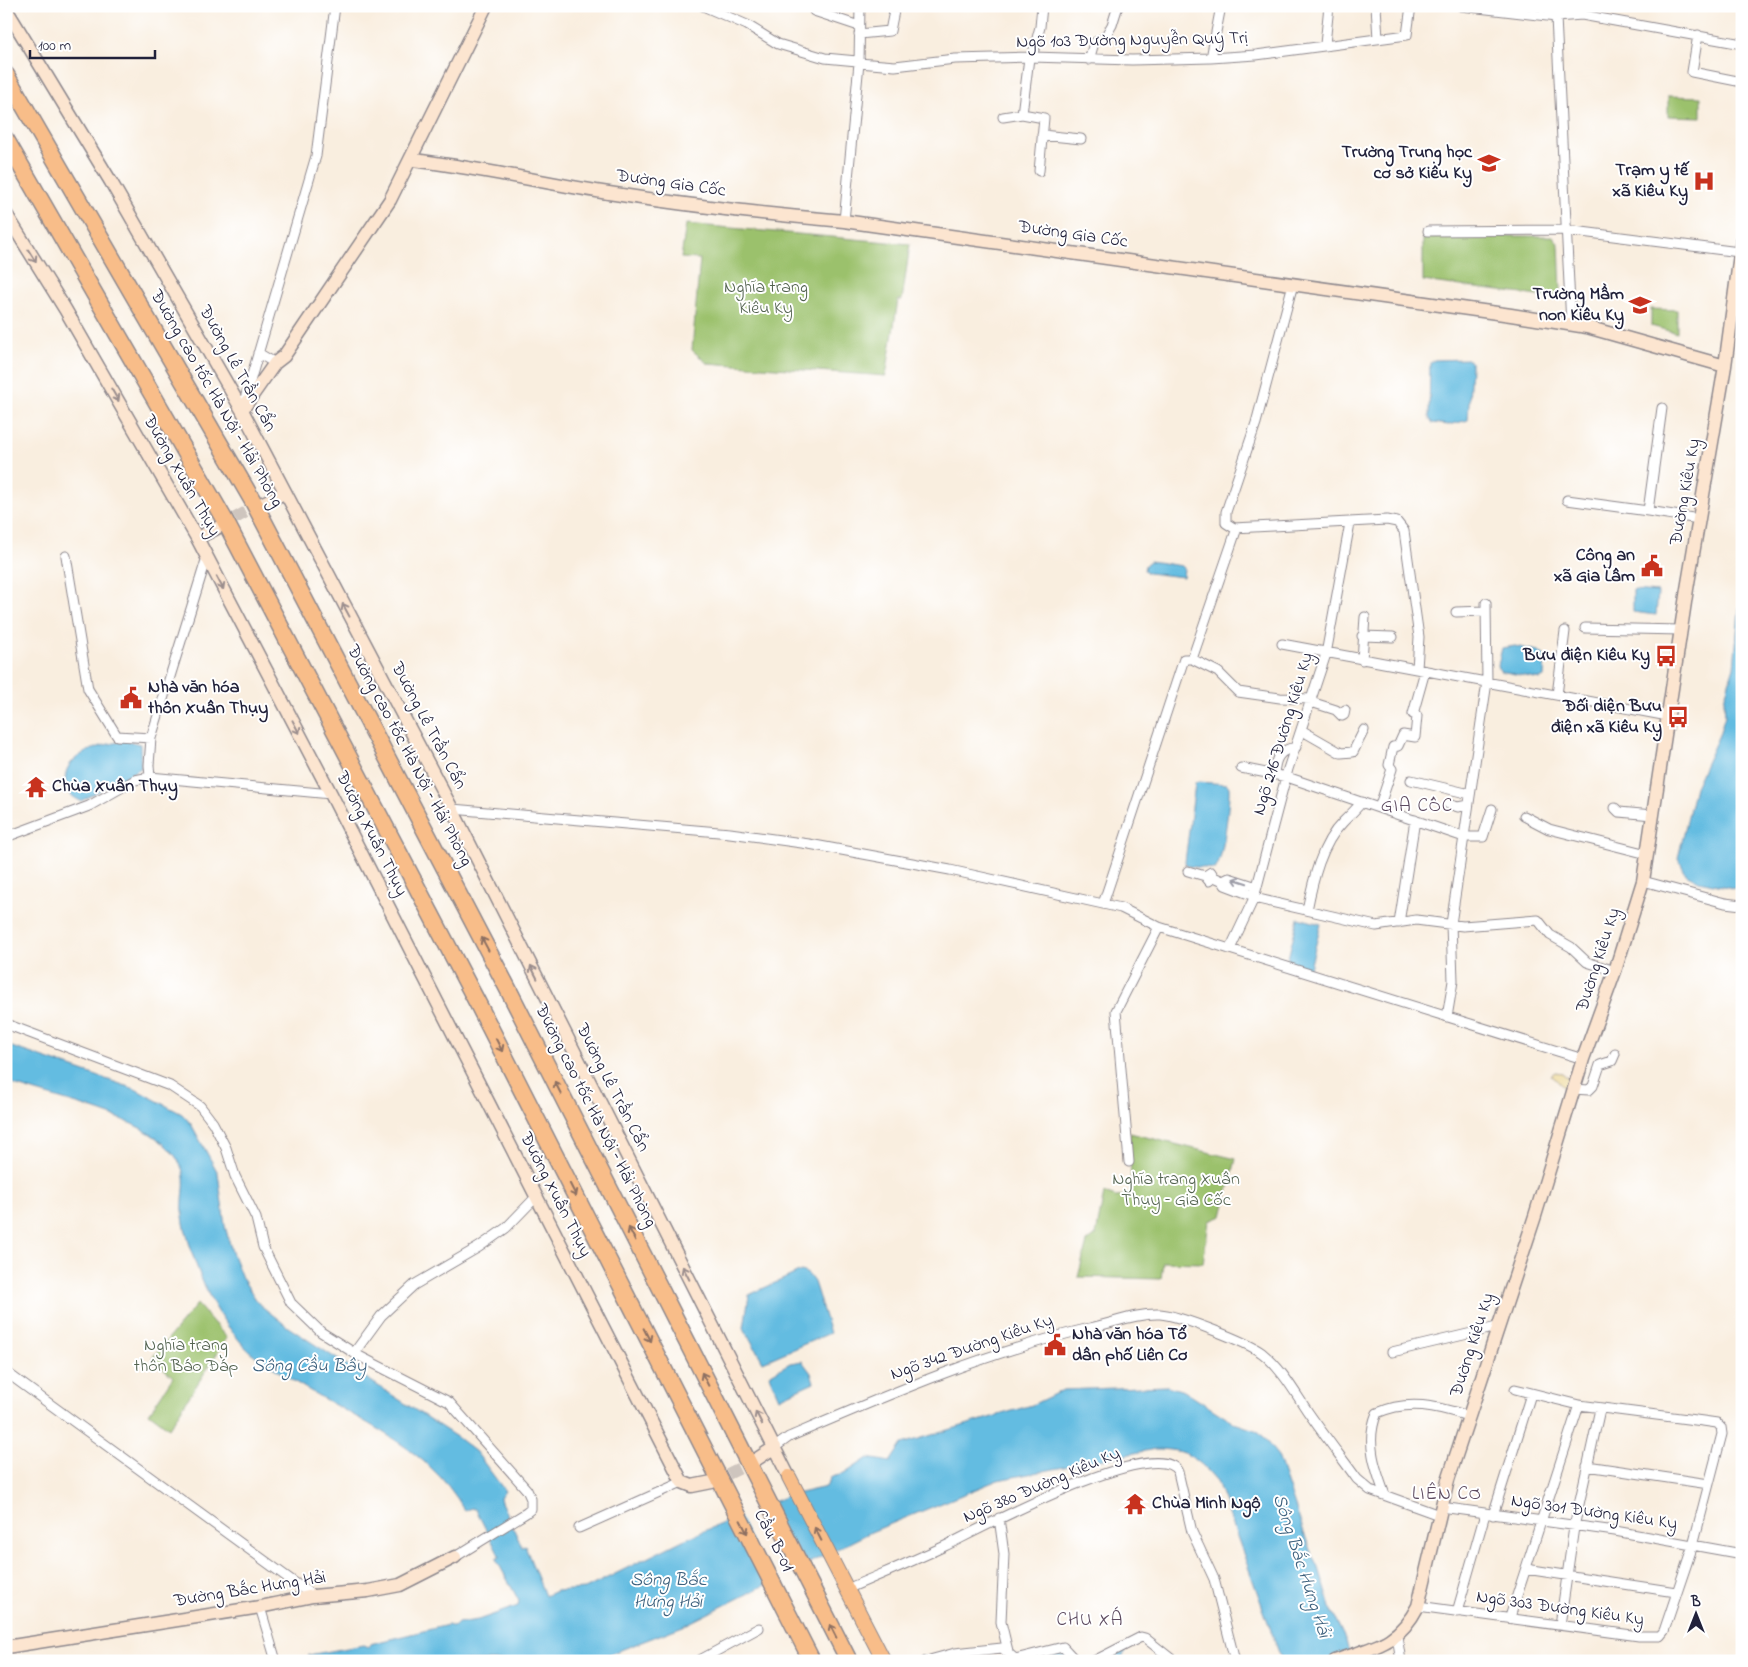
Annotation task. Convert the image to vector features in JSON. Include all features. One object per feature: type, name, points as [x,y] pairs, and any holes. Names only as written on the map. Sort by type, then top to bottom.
[{"type":"highway","name":"Đường cao tốc Hà Nội – Hải Phòng","points":[[6,74],[254,503],[512,996],[752,1465]]},
{"type":"highway","points":[[6,140],[224,519],[472,993],[717,1483]]},
{"type":"highway","points":[[6,156],[146,398],[221,521],[472,993]]},
{"type":"highway","name":"Cầu B-01","points":[[752,1465],[848,1661]]},
{"type":"highway","name":"Cầu B-01","points":[[717,1483],[812,1661]]},
{"type":"main road","points":[[242,410],[276,363],[284,356],[390,200],[412,160],[486,6]]},
{"type":"main road","name":"Đường Lê Trần Cẩn","points":[[6,8],[111,182],[242,410],[452,809],[789,1477]]},
{"type":"main road","name":"Đường Gia Cốc","points":[[412,160],[454,165],[601,192],[735,211],[844,221],[1571,325],[1725,366]]},
{"type":"main road","name":"Đường Xuân Thụy","points":[[6,214],[65,308],[197,538],[331,794],[682,1482]]},
{"type":"main road","name":"Đường Kiêu Kỵ","points":[[1334,1661],[1370,1649],[1397,1636],[1409,1624],[1418,1606],[1440,1511],[1468,1416],[1535,1216],[1583,1059],[1615,972],[1643,881],[1681,630],[1725,366],[1740,246]]},
{"type":"main road","points":[[261,504],[284,492]]},
{"type":"main road","points":[[197,538],[217,528]]},
{"type":"main road","points":[[752,1465],[775,1447]]},
{"type":"main road","points":[[789,1477],[884,1661]]},
{"type":"main road","points":[[682,1482],[692,1486],[717,1483]]},
{"type":"main road","name":"Đường Bắc Hưng Hải","points":[[6,1647],[260,1607],[313,1596],[368,1591],[400,1585],[455,1556]]},
{"type":"street","points":[[242,410],[316,156],[335,6]]},
{"type":"street","name":"Ngõ 103 Đường Nguyễn Quý Trị","points":[[703,6],[746,25],[778,44],[825,58],[895,66],[956,59],[1031,58],[1089,60],[1210,58],[1256,55],[1325,44],[1407,35],[1411,6]]},
{"type":"street","points":[[811,6],[814,11],[859,30],[890,31],[895,6]]},
{"type":"street","points":[[844,221],[858,62],[860,6]]},
{"type":"street","points":[[1022,114],[1031,58],[1040,27],[1042,6]]},
{"type":"street","points":[[1089,60],[1094,43],[1105,37],[1109,31],[1118,6]]},
{"type":"street","points":[[1210,58],[1221,6]]},
{"type":"street","points":[[1325,44],[1329,6]]},
{"type":"street","points":[[1376,6],[1378,39]]},
{"type":"street","points":[[1461,6],[1556,17],[1582,15],[1742,44]]},
{"type":"street","points":[[1557,6],[1571,325]]},
{"type":"street","points":[[1698,35],[1692,72],[1742,82]]},
{"type":"street","points":[[1003,117],[1022,114],[1044,118],[1039,171]]},
{"type":"street","points":[[1042,136],[1081,139]]},
{"type":"street","points":[[1428,231],[1566,230],[1740,246]]},
{"type":"street","points":[[1293,284],[1256,423],[1226,512],[1226,522],[1228,526],[1237,528],[1393,521],[1397,522],[1404,531],[1421,670],[1414,714],[1417,716],[1416,734],[1415,737],[1403,735],[1398,746],[1393,747],[1389,765],[1392,770],[1379,808]]},
{"type":"street","points":[[258,353],[276,363]]},
{"type":"street","points":[[1648,511],[1662,408]]},
{"type":"street","points":[[1568,500],[1699,519]]},
{"type":"street","name":"Ngõ 216 Đường Kiêu Kỵ","points":[[1230,949],[1255,893],[1287,777],[1326,654],[1350,523]]},
{"type":"street","points":[[1192,659],[1237,528]]},
{"type":"street","points":[[66,556],[88,689],[117,736],[151,738]]},
{"type":"street","points":[[150,776],[151,738],[207,557]]},
{"type":"street","points":[[1447,1017],[1453,982],[1450,924],[1487,682],[1486,607],[1456,612]]},
{"type":"street","points":[[1362,660],[1364,618]]},
{"type":"street","points":[[1585,628],[1681,630]]},
{"type":"street","points":[[1557,695],[1565,631]]},
{"type":"street","points":[[1362,636],[1393,637]]},
{"type":"street","points":[[1282,644],[1326,654],[1668,716]]},
{"type":"street","points":[[1103,904],[1181,663],[1186,658],[1218,672],[1238,692],[1311,701],[1336,710],[1342,716],[1345,710]]},
{"type":"street","points":[[1301,730],[1341,753],[1348,754],[1353,752],[1364,730]]},
{"type":"street","points":[[1274,775],[1277,757],[1287,748],[1296,747]]},
{"type":"street","points":[[1240,768],[1287,777],[1464,837],[1483,837],[1492,808]]},
{"type":"street","points":[[6,837],[89,806],[135,780],[150,776],[331,794]]},
{"type":"street","points":[[1410,780],[1470,794]]},
{"type":"street","points":[[1307,910],[1314,875],[1322,854],[1343,822],[1362,802]]},
{"type":"street","points":[[1448,804],[1458,807],[1468,805]]},
{"type":"street","points":[[1615,808],[1619,812],[1653,815]]},
{"type":"street","points":[[452,809],[730,833],[809,844],[950,870],[1121,908],[1159,926],[1583,1059]]},
{"type":"street","points":[[1524,816],[1549,829],[1647,854]]},
{"type":"street","points":[[1399,922],[1415,820]]},
{"type":"street","points":[[1188,871],[1214,878],[1225,885],[1307,910],[1376,926],[1416,920],[1463,926],[1538,920],[1550,935],[1571,947],[1587,962],[1615,972]]},
{"type":"street","points":[[1643,881],[1742,906]]},
{"type":"street","points":[[1130,1162],[1116,1012],[1159,926]]},
{"type":"street","points":[[6,1024],[170,1086],[200,1106],[213,1123],[226,1148],[235,1176],[256,1218],[263,1247],[290,1302],[321,1332],[354,1353],[381,1316],[414,1285],[479,1247],[506,1228],[536,1197]]},
{"type":"street","points":[[1574,1089],[1589,1090],[1600,1065],[1612,1061],[1615,1054]]},
{"type":"street","name":"Ngõ 342 Đường Kiêu Kỵ","points":[[775,1447],[789,1437],[898,1390],[977,1361],[1055,1336],[1136,1317],[1169,1315],[1241,1342],[1260,1352],[1274,1363],[1357,1479],[1370,1490],[1440,1511]]},
{"type":"street","points":[[1392,1352],[1497,1328]]},
{"type":"street","name":"Đường Bắc Hưng Hải","points":[[354,1353],[436,1394],[459,1411],[526,1490],[531,1499],[531,1508],[455,1556]]},
{"type":"street","points":[[6,1372],[313,1596]]},
{"type":"street","points":[[1515,1389],[1579,1405],[1600,1408],[1574,1526],[1560,1625]]},
{"type":"street","points":[[1457,1612],[1531,1394]]},
{"type":"street","points":[[1384,1495],[1372,1455],[1373,1422],[1378,1413],[1394,1405],[1412,1404],[1445,1409],[1468,1416]]},
{"type":"street","points":[[1510,1617],[1579,1405]]},
{"type":"street","name":"Ngõ 303 Đường Kiêu Kỵ","points":[[1418,1606],[1654,1638],[1660,1636],[1669,1627],[1676,1592],[1693,1545],[1722,1434],[1721,1427],[1717,1424],[1600,1408]]},
{"type":"street","name":"Ngõ 380 Đường Kiêu Kỵ","points":[[844,1583],[945,1546],[999,1518],[1081,1483],[1131,1466],[1154,1461],[1170,1463],[1176,1466],[1192,1532],[1214,1579],[1235,1661]]},
{"type":"street","points":[[1587,1466],[1709,1484]]},
{"type":"street","points":[[578,1528],[682,1482]]},
{"type":"street","name":"Ngõ 301 Đường Kiêu Kỵ","points":[[1440,1511],[1489,1514],[1624,1532],[1742,1554]]},
{"type":"street","points":[[999,1518],[1004,1554],[1001,1622],[1011,1656]]},
{"type":"street","points":[[1526,1569],[1676,1592]]},
{"type":"street","points":[[260,1607],[276,1661]]},
{"type":"street","points":[[698,1661],[759,1628]]},
{"type":"street","points":[[1397,1636],[1401,1661]]},
{"type":"street","points":[[1094,1661],[1141,1638],[1145,1638],[1174,1661]]},
{"type":"street","points":[[1011,1656],[1063,1647],[1076,1661]]},
{"type":"street","points":[[926,1661],[955,1653],[1002,1648],[1011,1656]]},
{"type":"green space","points":[[1668,96],[1701,97],[1701,117],[1668,116]]},
{"type":"green space","name":"Nghĩa trang Kiêu Kỵ","points":[[686,224],[910,244],[902,300],[898,300],[886,376],[707,363],[692,350],[700,259],[681,258]]},
{"type":"green space","points":[[1423,236],[1553,236],[1559,245],[1561,291],[1553,298],[1423,281]]},
{"type":"green space","points":[[1651,309],[1677,310],[1677,333],[1651,326]]},
{"type":"green space","name":"Nghĩa trang Xuân Thụy – Gia Cốc","points":[[1130,1133],[1236,1159],[1222,1216],[1209,1221],[1203,1263],[1163,1262],[1161,1279],[1078,1277],[1087,1242],[1096,1235],[1104,1193],[1116,1197],[1131,1195]]},
{"type":"green space","name":"Nghĩa trang thôn Báo Đáp","points":[[197,1304],[227,1338],[169,1428],[149,1413],[173,1377],[152,1358]]},
{"type":"sand","points":[[1555,1072],[1562,1073],[1568,1078],[1574,1074],[1567,1091],[1551,1075]]},
{"type":"water","points":[[1467,359],[1471,362],[1468,420],[1449,425],[1432,423],[1429,417],[1430,363],[1434,360]]},
{"type":"water","points":[[1150,561],[1182,566],[1184,568],[1183,577],[1148,573],[1144,570],[1145,565]]},
{"type":"water","points":[[1742,578],[1742,890],[1699,881],[1686,874],[1678,858],[1695,787],[1719,735],[1725,715],[1724,699],[1734,667]]},
{"type":"water","points":[[1633,590],[1658,592],[1656,615],[1633,612]]},
{"type":"water","points":[[1515,646],[1538,651],[1545,656],[1544,677],[1540,679],[1500,671],[1498,665],[1502,648]]},
{"type":"water","points":[[127,741],[140,744],[141,768],[81,801],[71,795],[66,784],[66,774],[70,765],[77,758],[86,752],[108,744]]},
{"type":"water","points":[[1198,782],[1227,784],[1229,787],[1223,844],[1215,869],[1187,866],[1185,862],[1195,784]]},
{"type":"water","points":[[1298,918],[1321,924],[1310,968],[1287,962]]},
{"type":"water","name":"Sông Bắc Hưng Hải","points":[[6,1045],[135,1089],[182,1114],[191,1124],[218,1173],[225,1226],[232,1252],[242,1278],[259,1304],[288,1327],[458,1438],[476,1452],[505,1491],[500,1498],[501,1502],[522,1547],[525,1546],[545,1596],[556,1591],[585,1589],[683,1540],[787,1496],[826,1487],[831,1477],[844,1474],[868,1458],[890,1462],[902,1444],[1032,1405],[1063,1390],[1167,1386],[1184,1391],[1234,1423],[1258,1431],[1278,1456],[1310,1550],[1319,1568],[1333,1614],[1346,1641],[1351,1661],[1282,1661],[1217,1481],[1190,1456],[1166,1449],[1155,1449],[998,1480],[871,1532],[683,1626],[592,1661],[307,1661],[309,1655],[363,1645],[368,1647],[370,1644],[448,1625],[454,1627],[458,1623],[478,1620],[518,1606],[519,1601],[496,1559],[500,1557],[476,1510],[472,1508],[465,1511],[449,1487],[429,1466],[406,1448],[382,1431],[304,1387],[262,1360],[246,1348],[234,1334],[207,1292],[195,1262],[183,1215],[184,1175],[175,1155],[149,1133],[111,1115],[6,1082]]},
{"type":"water","points":[[801,1271],[808,1274],[814,1282],[830,1333],[763,1362],[744,1328],[749,1295]]},
{"type":"water","points":[[802,1361],[811,1373],[814,1382],[779,1398],[769,1375],[790,1363]]},
{"type":"water","points":[[1128,1647],[1120,1661],[1098,1661]]},
{"type":"water","points":[[1060,1649],[1073,1661],[1024,1661]]},
{"type":"pier","points":[[767,1501],[802,1570],[773,1584],[738,1514]]},
{"type":"tunnel","points":[[219,527],[261,504]]},
{"type":"tunnel","points":[[712,1482],[754,1461]]},
{"type":"place","name":"Trường Trung học cơ sở Kiêu Kỵ","points":[[1489,163]]},
{"type":"place","name":"Trạm y tế xã Kiêu Kỵ","points":[[1704,181]]},
{"type":"place","name":"Trường Mầm non Kiêu Kỵ","points":[[1640,305]]},
{"type":"place","name":"Công an xã Gia Lâm","points":[[1652,566]]},
{"type":"place","name":"Bưu điện Kiêu Kỵ","points":[[1666,656]]},
{"type":"place","name":"Nhà văn hóa thôn Xuân Thụy","points":[[131,698]]},
{"type":"place","name":"Đối diện Bưu điện xã Kiêu Kỵ","points":[[1678,717]]},
{"type":"place","name":"Chùa Xuân Thụy","points":[[36,787]]},
{"type":"place","name":"Nhà văn hóa Tổ dân phố Liên Cơ","points":[[1055,1345]]},
{"type":"place","name":"Chùa Minh Ngộ","points":[[1135,1504]]},
{"type":"district","name":"GIA CỐC","points":[[1417,806]]},
{"type":"district","name":"LIÊN CƠ","points":[[1447,1494]]},
{"type":"district","name":"CHU XÁ","points":[[1090,1620]]},
{"type":"water label","name":"Sông Cầu Bây","points":[[309,1366]]}]
